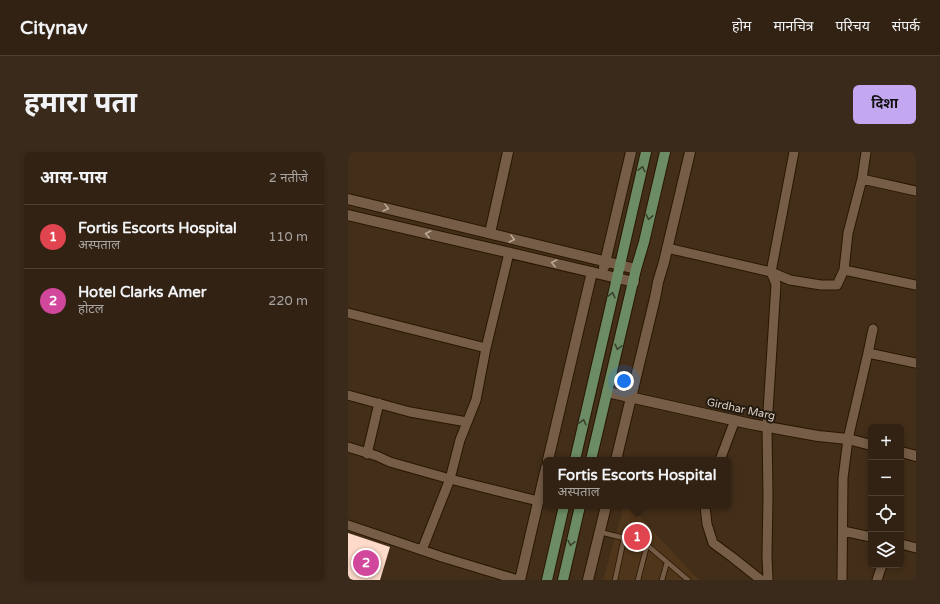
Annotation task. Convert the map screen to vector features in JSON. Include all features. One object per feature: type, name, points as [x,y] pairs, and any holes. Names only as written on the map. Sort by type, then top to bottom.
[{"type":"main road","points":[[576,457],[646,152]]},
{"type":"main road","points":[[592,457],[665,152]]},
{"type":"main road","points":[[547,580],[563,509]]},
{"type":"main road","points":[[563,580],[579,509]]},
{"type":"street","points":[[490,233],[508,152]]},
{"type":"street","points":[[549,457],[597,274],[605,262],[630,152]]},
{"type":"street","points":[[617,457],[690,152]]},
{"type":"street","points":[[768,580],[767,427],[776,284],[771,272],[794,152]]},
{"type":"street","points":[[667,248],[771,272],[790,280],[821,285],[837,284],[844,270],[848,233],[862,179],[866,152]]},
{"type":"street","points":[[862,179],[916,191]]},
{"type":"street","points":[[348,199],[636,269]]},
{"type":"street","points":[[348,215],[634,282]]},
{"type":"street","points":[[422,550],[450,479],[460,440],[476,400],[486,348],[509,253]]},
{"type":"street","points":[[844,270],[916,285]]},
{"type":"street","points":[[348,313],[486,348]]},
{"type":"street","points":[[842,580],[843,478],[848,439],[873,329]]},
{"type":"street","points":[[868,352],[916,363]]},
{"type":"street","name":"Girdhar Marg","points":[[607,392],[767,427],[818,436],[848,439],[868,444]]},
{"type":"street","points":[[348,395],[410,412],[467,422]]},
{"type":"street","points":[[367,454],[379,403]]},
{"type":"street","points":[[721,457],[735,420]]},
{"type":"street","points":[[348,447],[377,456],[390,462],[538,501]]},
{"type":"street","points":[[904,453],[916,456]]},
{"type":"street","points":[[348,525],[519,580],[543,480]]},
{"type":"street","points":[[588,580],[605,509]]},
{"type":"street","points":[[705,509],[707,524],[713,543],[761,580]]},
{"type":"street","points":[[843,531],[868,536]]},
{"type":"street","points":[[904,545],[916,548]]},
{"type":"street","points":[[877,580],[881,568]]},
{"type":"lane","points":[[600,532],[647,545],[683,578],[688,580]]},
{"type":"lane","points":[[615,580],[624,538]]},
{"type":"lane","points":[[638,580],[647,545]]},
{"type":"lane","points":[[662,580],[667,562]]},
{"type":"shaded area","points":[[623,509],[633,509],[700,580],[603,580]]},
{"type":"building","points":[[348,533],[390,547],[380,580],[348,580]]},
{"type":"place","name":"Fortis Escorts Hospital","points":[[637,537]]},
{"type":"place","name":"Hotel Clarks Amer","points":[[366,563]]}]
